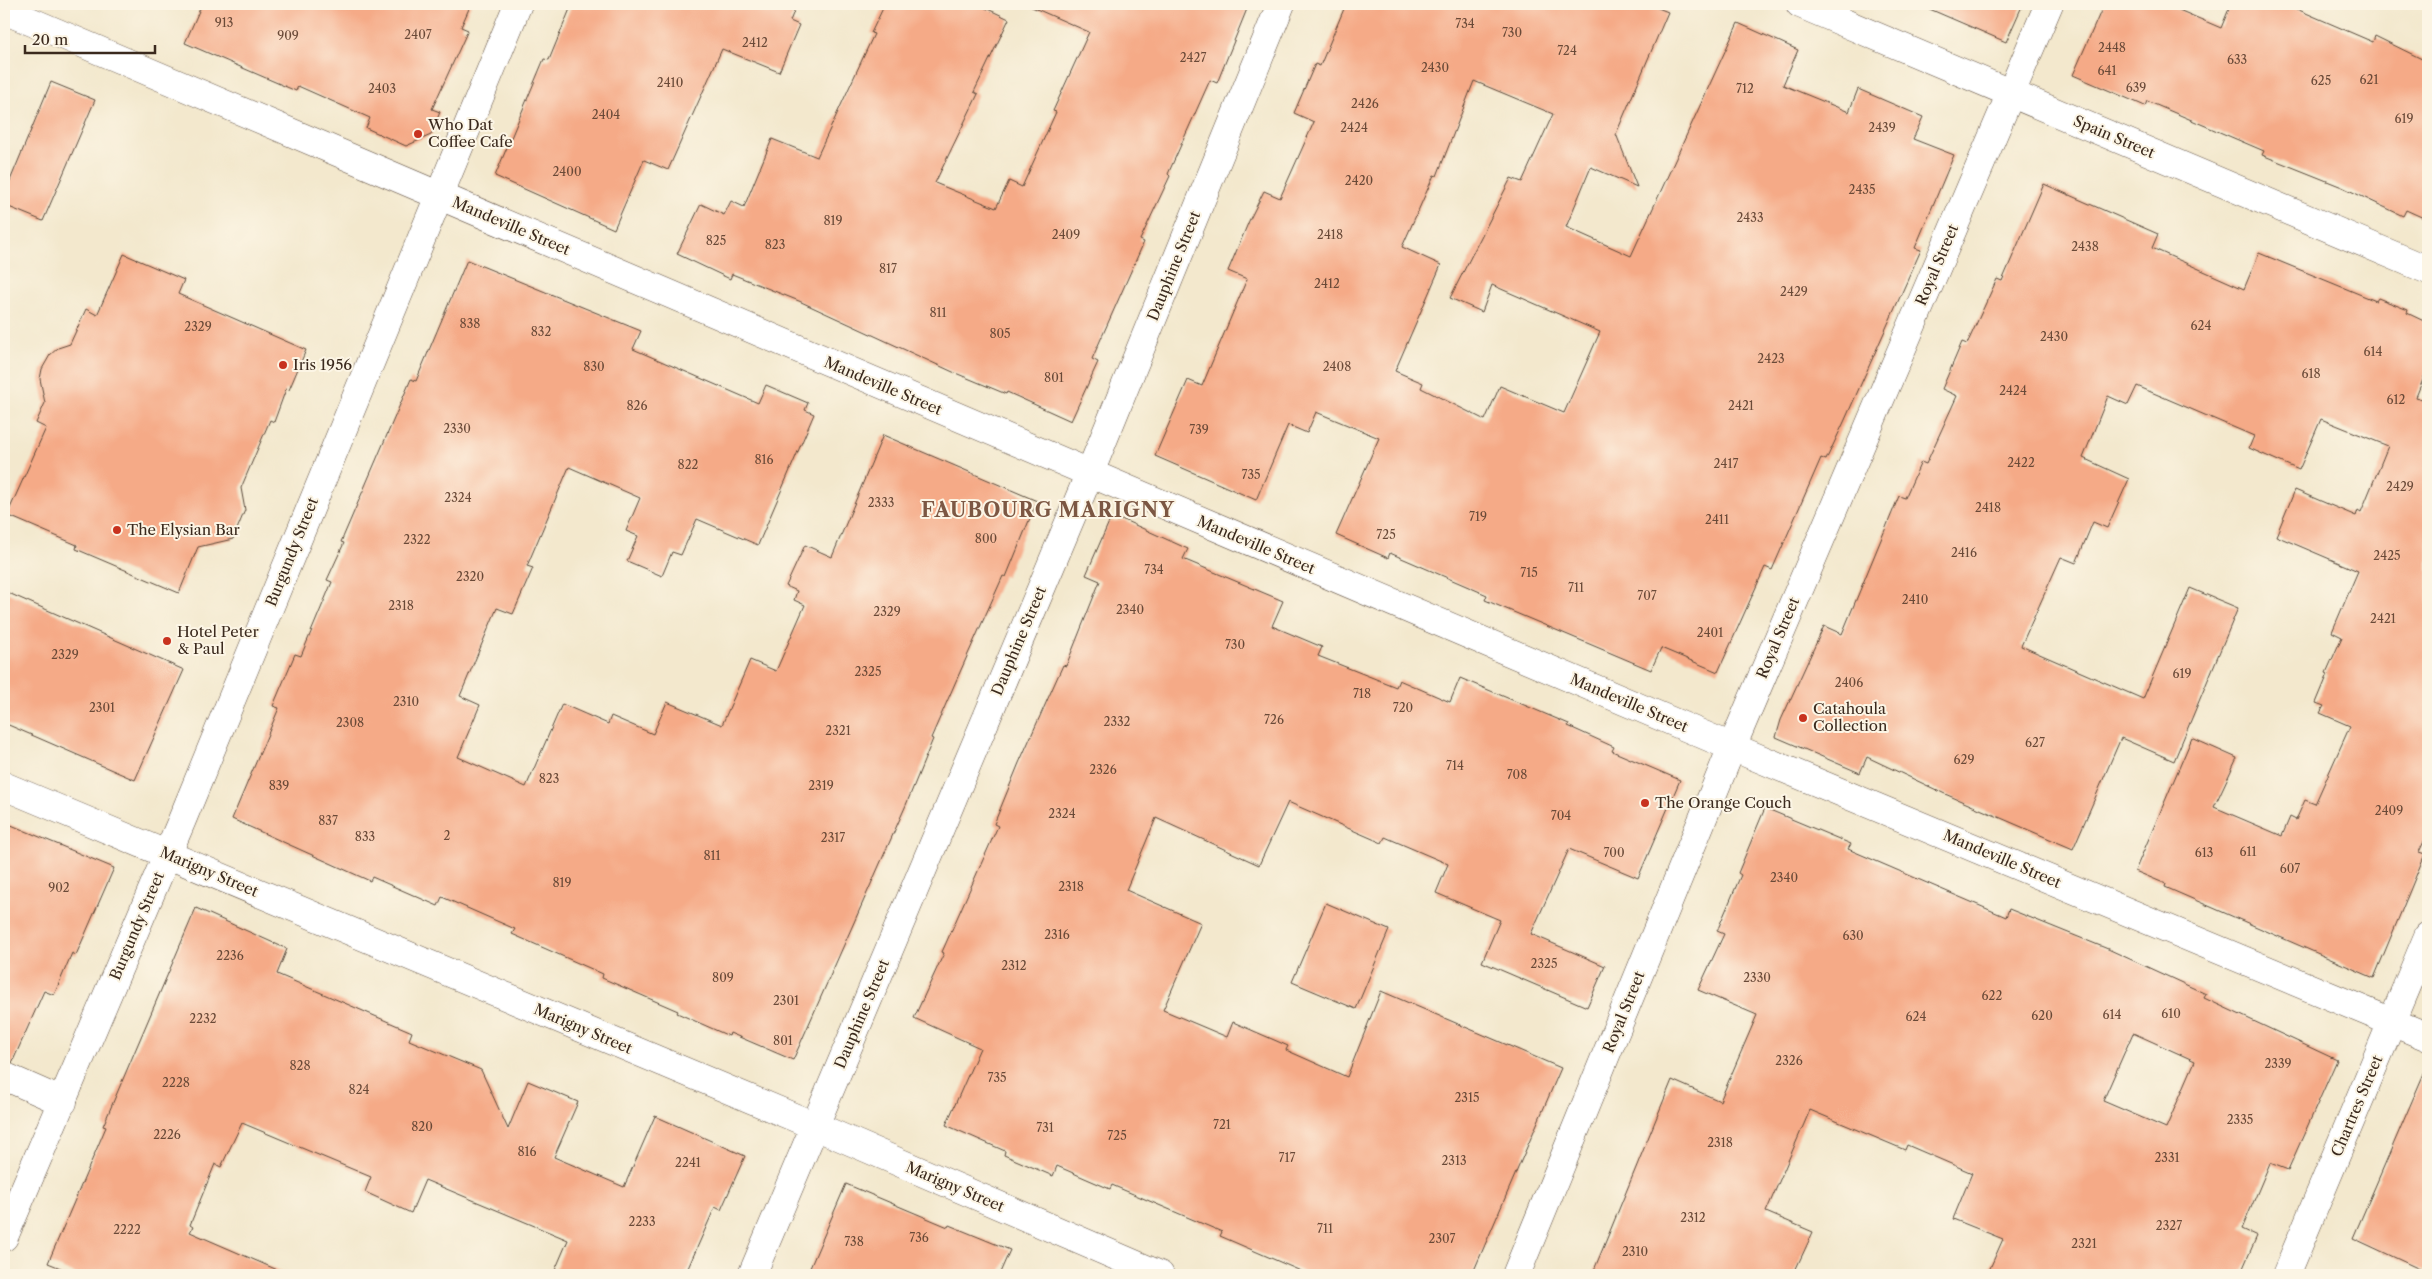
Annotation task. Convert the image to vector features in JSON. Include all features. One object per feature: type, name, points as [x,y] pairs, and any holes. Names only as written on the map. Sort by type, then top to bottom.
[{"type":"street","name":"Burgundy Street","points":[[4,1237],[168,855],[518,4]]},
{"type":"street","name":"Dauphine Street","points":[[752,1275],[1090,474],[1281,4]]},
{"type":"street","name":"Spain Street","points":[[1800,4],[2428,270]]},
{"type":"street","name":"Royal Street","points":[[1516,1275],[1732,747],[2009,93],[2049,4]]},
{"type":"street","name":"Mandeville Street","points":[[4,10],[1732,747],[2428,1037]]},
{"type":"street","name":"Marigny Street","points":[[4,786],[815,1126],[1160,1275]]},
{"type":"street","name":"Chartres Street","points":[[2286,1275],[2428,936]]},
{"type":"street","points":[[4,1076],[63,1102]]},
{"type":"building","points":[[202,4],[471,4],[461,27],[468,30],[432,109],[440,112],[431,135],[406,146],[366,128],[370,118],[298,86],[296,91],[185,43]]},
{"type":"building","points":[[572,4],[797,4],[790,21],[799,25],[779,72],[722,49],[668,170],[644,160],[614,229],[495,176],[544,59],[549,60]]},
{"type":"building","points":[[885,4],[977,4],[1009,19],[974,92],[978,94],[935,183],[996,208],[1009,181],[1022,187],[1056,112],[1053,111],[1089,32],[1025,4],[1249,4],[1217,83],[1210,80],[1168,174],[1170,176],[1140,240],[1144,242],[1092,359],[1098,362],[1071,421],[1007,392],[1006,394],[953,372],[799,301],[732,274],[730,279],[677,254],[701,204],[724,215],[731,201],[744,207],[772,139],[817,157],[874,34],[871,33]]},
{"type":"building","points":[[1346,4],[1648,4],[1668,12],[1616,134],[1637,187],[1591,167],[1566,227],[1631,256],[1738,23],[1798,50],[1783,85],[1849,112],[1858,89],[1923,117],[1913,139],[1954,155],[1915,248],[1921,250],[1844,422],[1826,460],[1821,458],[1772,570],[1765,567],[1718,672],[1661,648],[1651,670],[1485,600],[1487,595],[1390,553],[1388,558],[1336,535],[1379,438],[1316,412],[1307,433],[1288,425],[1256,500],[1155,456],[1188,380],[1202,386],[1247,279],[1228,271],[1249,221],[1264,191],[1280,198],[1314,122],[1294,113],[1315,64],[1320,66]],"holes":[[[1474,81],[1553,114],[1522,182],[1511,178],[1450,298],[1482,312],[1492,285],[1600,332],[1564,413],[1500,386],[1485,420],[1421,388],[1423,383],[1395,371],[1441,265],[1402,247],[1434,175],[1437,176]]]},
{"type":"building","points":[[1918,4],[2023,4],[2006,42]]},
{"type":"building","points":[[2104,4],[2165,4],[2221,28],[2231,4],[2285,4],[2373,42],[2375,36],[2428,62],[2428,220],[2406,210],[2403,216],[2342,187],[2262,155],[2264,151],[2147,101],[2145,106],[2073,75]]},
{"type":"building","points":[[51,82],[95,100],[43,221],[4,205],[4,195]]},
{"type":"building","points":[[2044,184],[2158,234],[2152,248],[2244,289],[2259,253],[2376,301],[2378,298],[2408,310],[2407,313],[2428,323],[2428,367],[2416,397],[2428,402],[2428,833],[2419,852],[2425,854],[2374,978],[2165,887],[2166,884],[2135,871],[2192,738],[2237,758],[2214,807],[2282,836],[2290,817],[2296,820],[2305,800],[2315,804],[2350,726],[2320,713],[2324,706],[2316,703],[2328,674],[2326,673],[2342,637],[2332,632],[2358,571],[2276,536],[2295,490],[2356,516],[2358,510],[2361,512],[2388,446],[2321,419],[2299,470],[2249,448],[2254,436],[2137,386],[2128,405],[2108,396],[2083,458],[2129,479],[2107,528],[2093,522],[2076,563],[2061,557],[2021,646],[2143,699],[2190,588],[2238,608],[2174,761],[2121,738],[2073,849],[1945,794],[1867,757],[1860,773],[1776,737],[1781,720],[1824,626],[1842,634],[1899,496],[1905,498],[1921,462],[1926,464],[1957,396],[1942,389],[1962,342],[1967,344],[1997,279],[2002,281]]},
{"type":"building","points":[[124,254],[184,280],[178,294],[306,350],[289,390],[286,389],[274,422],[270,420],[241,488],[245,510],[233,539],[198,547],[179,593],[76,549],[77,545],[7,515],[46,428],[36,423],[45,403],[40,379],[42,369],[50,355],[58,348],[70,344],[86,309],[97,315]]},
{"type":"building","points":[[467,260],[641,331],[633,349],[758,403],[766,385],[808,403],[805,410],[814,414],[758,545],[697,519],[681,555],[672,552],[662,576],[627,561],[638,536],[626,531],[640,498],[569,467],[527,566],[533,568],[513,614],[497,608],[460,696],[480,705],[458,757],[526,787],[562,704],[608,724],[611,716],[653,734],[667,702],[722,725],[750,660],[776,671],[805,605],[794,600],[797,591],[786,586],[805,545],[832,557],[883,435],[1037,501],[1006,577],[1003,576],[931,738],[933,739],[906,805],[793,1060],[730,1033],[729,1036],[677,1013],[678,1011],[602,978],[603,974],[512,934],[515,929],[442,897],[438,906],[372,877],[370,881],[232,819],[279,708],[273,706],[295,654],[301,656],[332,582],[327,580],[344,543],[341,542],[411,379],[416,381]]},
{"type":"building","points":[[1124,520],[1188,549],[1183,559],[1283,601],[1272,626],[1322,647],[1318,656],[1396,687],[1399,680],[1450,702],[1460,678],[1569,724],[1568,726],[1614,747],[1612,751],[1680,780],[1638,878],[1569,849],[1531,934],[1605,966],[1587,1007],[1482,962],[1500,920],[1436,893],[1448,864],[1385,837],[1382,843],[1288,802],[1259,865],[1156,818],[1126,890],[1201,923],[1163,1010],[1227,1037],[1233,1022],[1288,1046],[1286,1050],[1347,1077],[1381,991],[1561,1068],[1472,1275],[1310,1275],[1220,1236],[1222,1232],[1112,1185],[1110,1189],[1057,1166],[1053,1176],[1004,1155],[1005,1151],[946,1125],[980,1048],[914,1018],[998,826],[994,824],[1019,763],[1063,665],[1066,666],[1100,581],[1086,575],[1109,522]]},
{"type":"building","points":[[4,591],[184,670],[135,780],[4,723]]},
{"type":"building","points":[[1765,808],[1851,844],[1848,849],[2006,917],[2009,909],[2108,949],[2206,994],[2204,998],[2337,1060],[2288,1170],[2270,1163],[2242,1229],[2257,1236],[2240,1275],[1987,1275],[2003,1239],[1953,1219],[1972,1173],[1907,1145],[1905,1150],[1810,1110],[1766,1212],[1813,1232],[1793,1275],[1592,1275],[1672,1080],[1720,1101],[1757,1015],[1698,990],[1724,934],[1717,931],[1741,875],[1738,873]],"holes":[[[2133,1033],[2195,1061],[2166,1128],[2103,1101]]]},
{"type":"building","points":[[4,822],[114,868],[76,955],[72,953],[54,995],[44,991],[12,1063],[4,1061]]},
{"type":"building","points":[[1326,903],[1389,930],[1356,1009],[1292,982]]},
{"type":"building","points":[[196,908],[287,949],[277,974],[412,1032],[409,1040],[481,1070],[508,1129],[528,1081],[578,1102],[554,1157],[624,1187],[655,1116],[745,1156],[721,1210],[715,1207],[685,1275],[553,1275],[568,1240],[425,1180],[411,1213],[365,1192],[371,1177],[242,1123],[221,1167],[215,1164],[190,1225],[193,1227],[190,1232],[289,1275],[78,1275],[48,1263],[106,1127],[103,1126]]},
{"type":"building","points":[[2428,1064],[2428,1273],[2353,1238]]},
{"type":"building","points":[[846,1184],[948,1227],[949,1225],[1010,1250],[999,1275],[807,1275]]},
{"type":"place","name":"Who Dat Coffee Cafe","points":[[418,134]]},
{"type":"place","name":"Iris 1956","points":[[283,365]]},
{"type":"place","name":"The Elysian Bar","points":[[117,530]]},
{"type":"place","name":"Hotel Peter & Paul","points":[[167,641]]},
{"type":"place","name":"Catahoula Collection","points":[[1803,718]]},
{"type":"place","name":"The Orange Couch","points":[[1645,803]]},
{"type":"district","name":"FAUBOURG MARIGNY","points":[[1048,510]]}]
